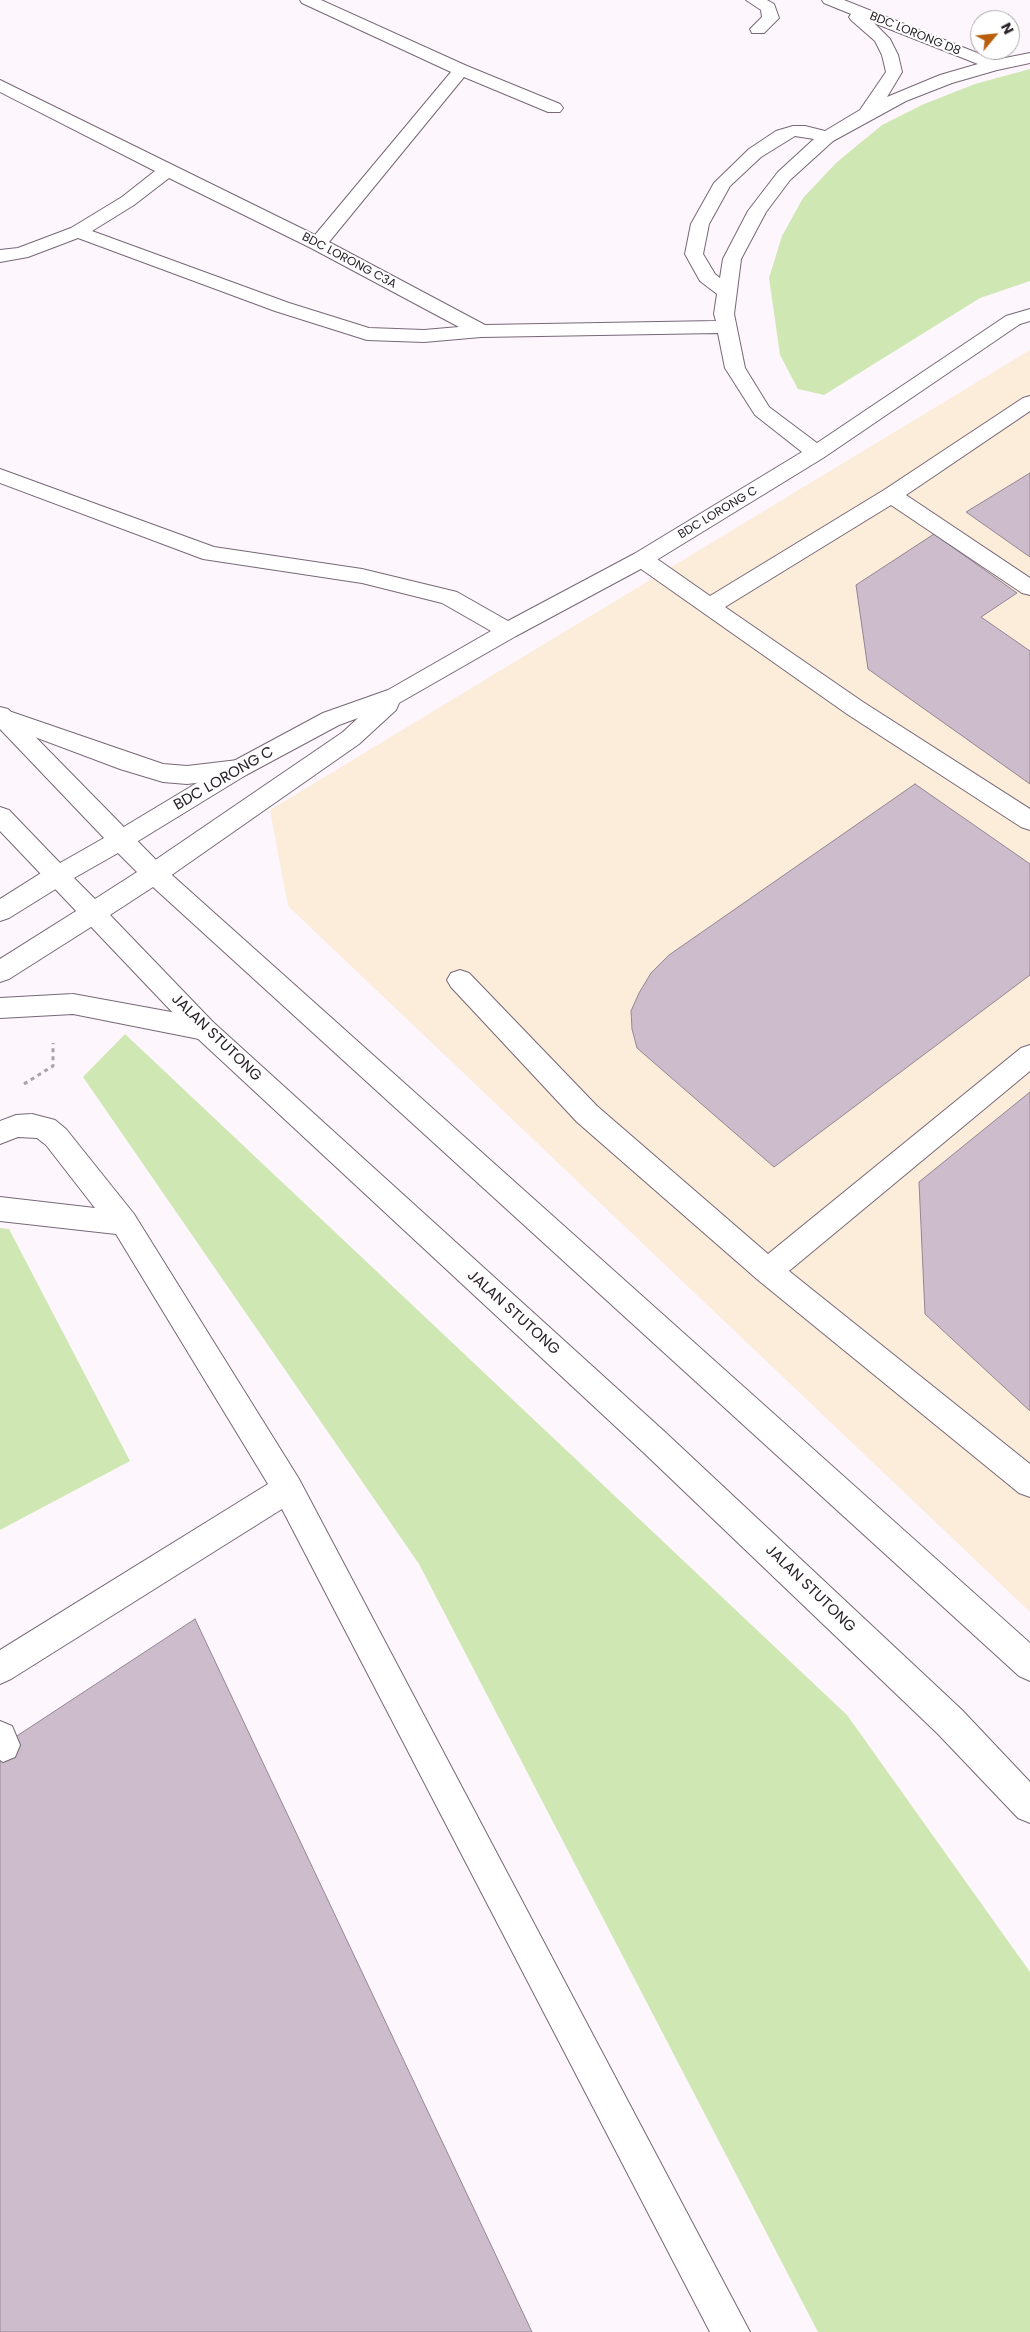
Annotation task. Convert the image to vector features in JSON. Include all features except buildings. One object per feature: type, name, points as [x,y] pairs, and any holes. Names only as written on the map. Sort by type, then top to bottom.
[{"type":"street","points":[[308,0],[460,70],[554,108]]},
{"type":"street","points":[[754,0],[768,7],[772,18],[758,29]]},
{"type":"street","name":"BDC LORONG D8","points":[[833,1],[994,65]]},
{"type":"street","name":"BDC LORONG D8","points":[[833,1],[866,23],[882,39],[890,55],[894,72],[886,87],[864,115]]},
{"type":"street","points":[[816,453],[762,412],[735,368],[724,314],[727,292],[732,259],[757,210],[784,176],[827,137],[864,115],[900,97],[946,79],[994,65],[1030,58]]},
{"type":"street","points":[[318,244],[460,70]]},
{"type":"street","name":"BDC LORONG C3A","points":[[0,85],[318,244],[481,331],[726,327]]},
{"type":"street","points":[[727,292],[707,277],[694,254],[700,224],[722,183],[755,153],[782,135],[793,132],[805,132],[827,137]]},
{"type":"street","points":[[0,256],[21,253],[78,232],[128,201],[167,170]]},
{"type":"street","points":[[78,232],[282,307],[367,334],[424,336],[481,331]]},
{"type":"street","name":"BDC LORONG C","points":[[0,910],[121,840],[238,768],[331,719],[396,696],[508,631],[642,559],[816,453],[1013,320],[1030,315]]},
{"type":"street","points":[[710,606],[891,495],[1030,402]]},
{"type":"street","points":[[0,476],[211,554],[362,576],[449,597],[508,631]]},
{"type":"street","points":[[891,495],[1030,588]]},
{"type":"street","points":[[642,559],[856,708],[1030,821]]},
{"type":"street","name":"BDC LORONG C","points":[[0,972],[154,874],[351,738],[396,696]]},
{"type":"street","points":[[1,716],[128,763],[163,773],[187,775],[238,768]]},
{"type":"street","points":[[1,716],[154,874],[1030,1665]]},
{"type":"street","name":"JALAN STUTONG","points":[[0,816],[204,1029],[654,1442],[950,1722],[1030,1806]]},
{"type":"street","points":[[460,980],[587,1114],[768,1270],[1030,1483]]},
{"type":"street","points":[[0,1008],[73,1004],[204,1029]]},
{"type":"street","points":[[768,1270],[1030,1056]]},
{"type":"street","points":[[0,1133],[16,1126],[32,1125],[45,1128],[56,1137],[124,1222],[288,1489],[731,2332]]},
{"type":"street","points":[[0,1209],[124,1222]]},
{"type":"street","points":[[0,1668],[288,1489]]},
{"type":"path","points":[[32,1125],[8,1094],[53,1066],[54,1005]]},
{"type":"shaded area","points":[[1030,350],[1030,1612],[288,906],[270,810]]},
{"type":"green space","points":[[1030,69],[1030,281],[980,298],[824,395],[798,389],[780,355],[769,278],[782,236],[803,198],[837,162],[882,125],[924,104],[975,84]]},
{"type":"green space","points":[[125,1034],[847,1715],[1030,1972],[1030,2332],[818,2332],[419,1564],[83,1077]]},
{"type":"green space","points":[[0,1228],[9,1229],[130,1461],[0,1530]]}]
